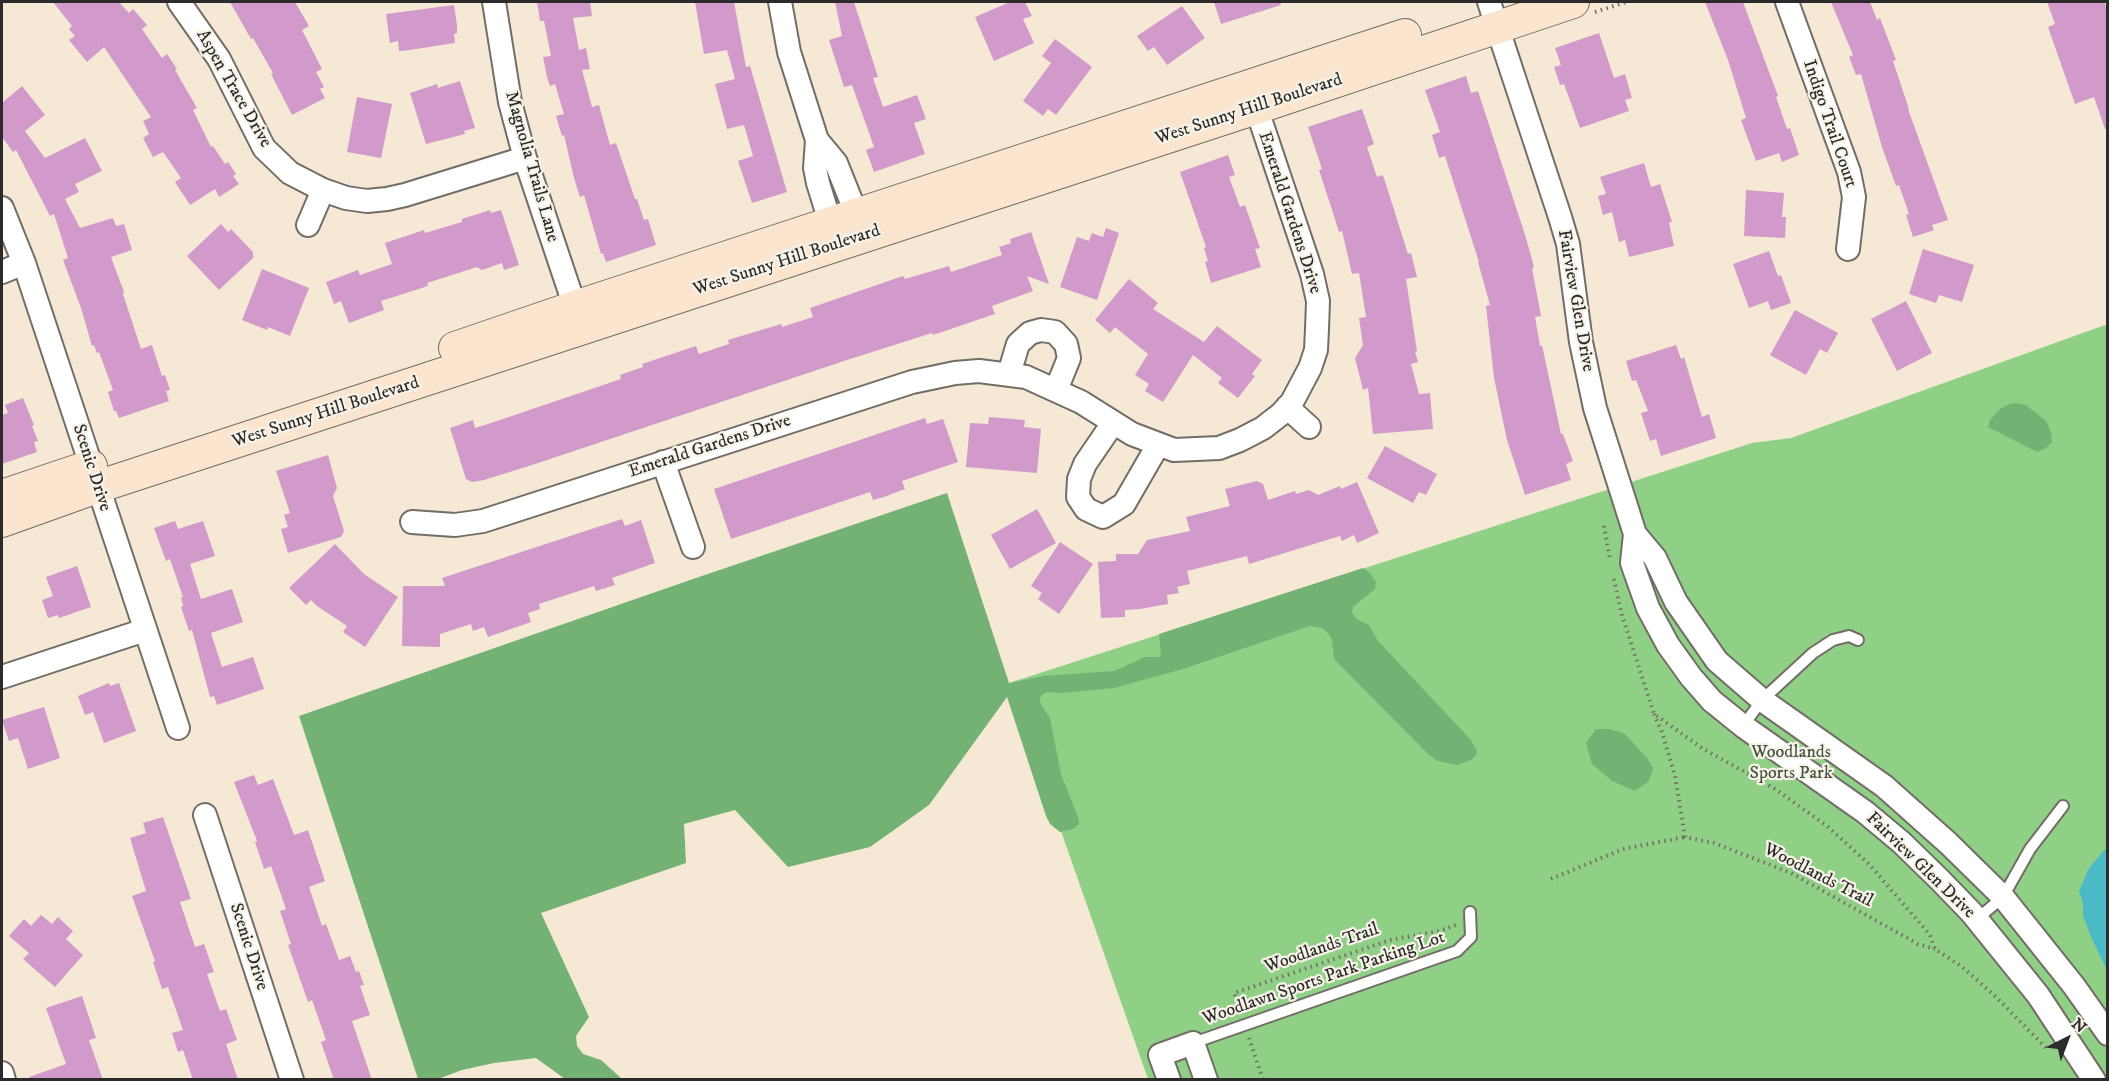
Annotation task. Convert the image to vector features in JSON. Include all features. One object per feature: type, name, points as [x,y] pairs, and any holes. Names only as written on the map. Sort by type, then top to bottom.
[{"type":"street","name":"Aspen Trace Drive","points":[[179,2],[219,59],[264,148],[290,173],[323,190],[357,200],[387,199],[525,158]]},
{"type":"street","name":"Magnolia Trails Lane","points":[[494,2],[510,102],[525,158],[579,318]]},
{"type":"street","points":[[780,2],[789,52],[817,140],[836,163],[847,229]]},
{"type":"street","name":"West Sunny Hill Boulevard","points":[[2,496],[94,477],[1252,96],[1495,9],[1573,2]]},
{"type":"street","name":"Indigo Trail Court","points":[[1787,2],[1849,171],[1854,197],[1848,249]]},
{"type":"street","name":"Fairview Glen Drive","points":[[1495,9],[1568,244],[1581,342],[1595,408],[1635,534],[1655,558],[1676,602],[1717,661],[1762,700],[1884,786],[1948,843],[2003,897],[2074,986],[2108,1034]]},
{"type":"street","name":"Emerald Gardens Drive","points":[[412,522],[455,525],[483,521],[931,377],[978,371],[1026,377],[1081,402],[1132,434],[1174,450],[1219,448],[1263,428],[1287,407],[1302,385],[1316,350],[1318,300],[1312,274],[1252,96]]},
{"type":"street","points":[[308,225],[323,190]]},
{"type":"street","name":"Scenic Drive","points":[[2,208],[24,264],[178,728]]},
{"type":"street","points":[[2,272],[24,264]]},
{"type":"street","points":[[1009,374],[1018,344],[1030,333],[1041,330],[1055,332],[1066,344],[1068,358],[1056,390]]},
{"type":"street","points":[[1287,407],[1309,427]]},
{"type":"street","points":[[1113,423],[1085,464],[1080,479],[1078,497],[1086,509],[1103,517],[1124,504],[1158,445]]},
{"type":"street","points":[[663,462],[693,547]]},
{"type":"street","name":"West Sunny Hill Boulevard","points":[[2,521],[94,477]]},
{"type":"street","name":"Fairview Glen Drive","points":[[1635,534],[1632,563],[1648,608],[1668,645],[1691,677],[1712,701],[1743,726],[1874,819],[1932,872],[1977,919],[2038,995],[2094,1080]]},
{"type":"street","points":[[2,677],[146,630]]},
{"type":"street","name":"Scenic Drive","points":[[205,814],[292,1080]]},
{"type":"street","points":[[1169,1080],[1160,1055],[1193,1043],[1206,1080]]},
{"type":"street","points":[[2,1073],[4,1080]]},
{"type":"lane","points":[[1743,726],[1762,700],[1813,653],[1833,640],[1849,636],[1858,640]]},
{"type":"lane","points":[[1977,919],[2003,897],[2030,849],[2063,806]]},
{"type":"lane","name":"Woodlawn Sports Park Parking Lot","points":[[1193,1043],[1457,951],[1471,937],[1470,912]]},
{"type":"path","points":[[1604,525],[1611,562]]},
{"type":"path","points":[[1613,572],[1621,612],[1675,776],[1685,837]]},
{"type":"path","name":"Woodlands Trail","points":[[1654,714],[1702,748],[1775,789],[1827,826],[1869,864],[1930,935],[1935,949]]},
{"type":"path","name":"Woodlands Trail","points":[[1551,879],[1623,849],[1685,837],[1714,843],[1791,873],[1918,944],[1935,949],[1961,966],[1994,995],[2053,1055]]},
{"type":"path","name":"Woodlands Trail","points":[[1241,1013],[1234,993],[1389,940],[1439,931],[1457,924],[1470,912]]},
{"type":"path","points":[[1247,1034],[1263,1080]]},
{"type":"green space","name":"Woodlands Sports Park","points":[[2105,325],[2108,331],[2107,1079],[1148,1079],[1009,683],[1752,443],[1791,438]]},
{"type":"green space","points":[[2016,403],[2026,405],[2046,421],[2052,442],[2046,448],[2037,452],[1988,427],[1990,420],[2000,409]]},
{"type":"green space","points":[[947,493],[1009,683],[1043,676],[1114,671],[1145,657],[1161,657],[1159,634],[1363,568],[1376,582],[1375,589],[1353,607],[1352,613],[1357,619],[1369,625],[1378,641],[1471,740],[1477,751],[1476,755],[1471,760],[1458,765],[1438,761],[1428,754],[1334,659],[1332,640],[1328,633],[1322,628],[1310,626],[1183,669],[1114,688],[1043,694],[1040,703],[1050,718],[1061,774],[1079,820],[1079,824],[1073,829],[1060,832],[1050,824],[1046,816],[1007,697],[929,805],[870,847],[788,867],[735,810],[684,824],[686,863],[541,913],[589,1017],[576,1036],[577,1046],[583,1054],[601,1060],[622,1079],[565,1079],[536,1058],[494,1063],[462,1070],[438,1079],[418,1079],[299,716]]},
{"type":"green space","points":[[1596,729],[1610,729],[1625,734],[1653,768],[1649,781],[1635,791],[1612,781],[1592,764],[1586,743]]},
{"type":"water","points":[[2107,847],[2107,970],[2083,916],[2083,903],[2079,891],[2089,868]]},
{"type":"building","points":[[53,2],[119,2],[129,13],[133,9],[147,25],[142,29],[162,58],[167,54],[177,69],[175,70],[197,108],[193,110],[211,147],[213,146],[225,164],[228,162],[239,184],[219,197],[215,189],[190,205],[175,182],[181,178],[163,152],[153,157],[143,138],[149,134],[143,121],[151,117],[104,47],[87,62],[69,40],[75,36],[69,29],[72,26]]},
{"type":"building","points":[[230,2],[295,2],[309,26],[302,30],[322,69],[316,72],[324,87],[320,89],[325,98],[292,115],[271,74],[273,73]]},
{"type":"building","points":[[537,2],[590,2],[592,16],[573,18],[579,50],[586,48],[590,69],[582,70],[592,107],[599,105],[610,145],[616,143],[635,199],[637,199],[644,220],[648,219],[656,245],[606,262],[603,253],[601,254],[584,195],[580,197],[564,135],[562,136],[556,116],[564,114],[555,84],[550,86],[547,77],[543,57],[551,56],[544,21],[540,21]]},
{"type":"building","points":[[695,2],[734,2],[746,67],[750,66],[787,192],[752,203],[738,161],[753,156],[744,125],[727,129],[715,84],[735,79],[727,50],[704,54]]},
{"type":"building","points":[[835,2],[854,2],[878,77],[873,78],[883,107],[917,95],[926,119],[914,123],[925,154],[874,172],[866,150],[874,147],[852,85],[844,87],[829,40],[842,36]]},
{"type":"building","points":[[1010,2],[1025,2],[1032,16],[1023,19],[1034,43],[994,61],[975,17]]},
{"type":"building","points":[[1214,2],[1280,2],[1281,5],[1221,24]]},
{"type":"building","points":[[1705,2],[1743,2],[1778,96],[1776,97],[1787,129],[1790,128],[1799,155],[1782,162],[1779,153],[1756,161],[1741,120],[1746,118],[1728,60]]},
{"type":"building","points":[[1831,2],[1870,2],[1877,20],[1880,18],[1896,60],[1893,61],[1908,109],[1948,220],[1932,225],[1934,230],[1913,237],[1906,215],[1909,214],[1882,147],[1861,74],[1856,75],[1849,57],[1853,55]]},
{"type":"building","points":[[2047,2],[2104,2],[2108,11],[2108,128],[2105,129],[2094,97],[2075,104],[2048,27],[2055,24]]},
{"type":"building","points":[[454,5],[457,25],[457,33],[454,34],[455,43],[399,51],[398,41],[390,43],[386,14]]},
{"type":"building","points":[[1182,6],[1205,38],[1167,65],[1154,47],[1148,51],[1137,36]]},
{"type":"building","points":[[1599,33],[1614,78],[1625,74],[1632,98],[1625,100],[1629,111],[1580,128],[1564,84],[1560,85],[1554,67],[1561,65],[1555,48]]},
{"type":"building","points":[[1055,39],[1092,67],[1056,115],[1048,109],[1043,116],[1023,101],[1051,63],[1042,56]]},
{"type":"building","points":[[1466,76],[1471,93],[1478,91],[1526,238],[1534,267],[1532,268],[1541,316],[1535,317],[1540,346],[1542,345],[1561,434],[1563,434],[1573,461],[1566,464],[1571,480],[1525,495],[1507,440],[1494,378],[1486,306],[1490,305],[1479,262],[1445,156],[1439,158],[1432,135],[1440,132],[1425,90]]},
{"type":"building","points":[[460,81],[475,128],[464,131],[465,134],[426,144],[410,93],[437,84],[438,88]]},
{"type":"building","points":[[22,86],[45,115],[25,131],[45,158],[85,138],[102,171],[75,184],[79,192],[65,199],[80,228],[113,218],[116,226],[124,224],[132,250],[111,257],[141,349],[152,345],[162,376],[165,375],[170,390],[166,391],[169,401],[119,418],[114,411],[108,392],[113,390],[99,352],[97,353],[94,345],[92,346],[63,260],[68,258],[54,214],[50,216],[16,150],[13,152],[2,137],[2,103]]},
{"type":"building","points":[[357,97],[392,104],[381,158],[347,152]]},
{"type":"building","points":[[1362,109],[1374,144],[1367,147],[1377,177],[1383,175],[1408,254],[1411,253],[1417,277],[1406,279],[1418,362],[1411,364],[1419,394],[1430,393],[1433,429],[1373,434],[1368,388],[1363,390],[1355,358],[1363,345],[1359,318],[1366,317],[1359,273],[1352,274],[1342,231],[1339,232],[1308,127]]},
{"type":"building","points":[[1228,155],[1235,175],[1229,177],[1240,207],[1245,205],[1260,248],[1255,249],[1261,267],[1211,283],[1205,262],[1208,261],[1204,248],[1206,247],[1180,172]]},
{"type":"building","points":[[1644,163],[1651,187],[1660,184],[1672,222],[1669,222],[1674,246],[1629,257],[1625,240],[1619,242],[1612,212],[1603,215],[1598,196],[1606,194],[1600,177]]},
{"type":"building","points":[[1746,190],[1784,193],[1782,217],[1786,217],[1785,238],[1744,236]]},
{"type":"building","points":[[490,210],[491,213],[501,210],[519,265],[504,270],[502,263],[482,270],[477,267],[427,283],[428,286],[381,301],[384,310],[349,323],[341,301],[334,304],[326,282],[358,270],[360,275],[392,264],[385,243],[424,230],[425,233],[462,222],[462,219]]},
{"type":"building","points":[[221,224],[228,232],[231,229],[253,252],[253,258],[219,290],[187,256]]},
{"type":"building","points":[[1106,228],[1119,233],[1097,300],[1060,287],[1077,237],[1089,241],[1092,233],[1103,237]]},
{"type":"building","points":[[1031,232],[1049,284],[1027,276],[1033,291],[992,306],[995,314],[847,360],[529,466],[484,480],[472,482],[466,479],[450,428],[473,420],[475,428],[621,379],[620,375],[643,367],[642,364],[696,346],[699,354],[729,344],[728,340],[813,317],[810,308],[903,276],[905,279],[949,266],[951,272],[1002,255],[999,247],[1011,243],[1010,239]]},
{"type":"building","points":[[1923,249],[1974,265],[1962,302],[1939,295],[1936,303],[1909,294]]},
{"type":"building","points":[[1769,251],[1791,303],[1771,310],[1768,301],[1749,308],[1733,264]]},
{"type":"building","points":[[262,269],[309,288],[290,336],[242,320]]},
{"type":"building","points":[[1129,279],[1158,303],[1153,309],[1204,342],[1217,326],[1262,360],[1252,374],[1255,376],[1238,398],[1218,383],[1222,378],[1193,355],[1163,402],[1145,391],[1149,384],[1135,375],[1148,354],[1115,327],[1110,333],[1095,320]]},
{"type":"building","points":[[1906,301],[1932,353],[1897,371],[1871,319]]},
{"type":"building","points":[[1795,310],[1838,333],[1827,353],[1820,349],[1806,375],[1770,355]]},
{"type":"building","points":[[1676,345],[1681,359],[1684,357],[1702,417],[1709,414],[1716,438],[1661,456],[1656,439],[1650,441],[1641,413],[1648,411],[1636,380],[1632,381],[1626,361]]},
{"type":"building","points":[[23,398],[34,425],[32,426],[38,441],[34,442],[37,452],[2,464],[2,415],[8,413],[5,405]]},
{"type":"building","points":[[989,417],[1025,420],[1024,427],[1041,429],[1037,473],[966,467],[970,423],[988,424]]},
{"type":"building","points":[[925,418],[927,424],[943,419],[958,462],[902,481],[905,489],[884,497],[873,500],[870,492],[731,539],[714,489]]},
{"type":"building","points":[[1385,446],[1437,474],[1426,495],[1419,492],[1413,503],[1367,478]]},
{"type":"building","points":[[328,455],[337,488],[333,496],[344,531],[341,537],[288,553],[281,529],[288,527],[284,515],[290,513],[276,471]]},
{"type":"building","points":[[1257,481],[1263,484],[1268,500],[1295,491],[1296,494],[1309,490],[1318,495],[1357,482],[1379,533],[1357,543],[1354,535],[1342,541],[1340,536],[1249,564],[1247,556],[1187,571],[1190,584],[1177,587],[1179,593],[1167,595],[1168,604],[1125,610],[1125,617],[1101,618],[1098,562],[1116,561],[1116,554],[1138,554],[1147,540],[1190,531],[1186,517],[1230,506],[1225,489]]},
{"type":"building","points":[[1037,509],[1056,543],[1010,569],[991,535]]},
{"type":"building","points":[[622,519],[625,526],[641,520],[655,563],[612,578],[615,585],[596,591],[594,586],[539,604],[540,609],[528,613],[531,622],[488,637],[484,627],[473,631],[471,624],[440,634],[440,647],[402,646],[403,586],[445,586],[442,578]]},
{"type":"building","points":[[175,521],[178,529],[203,521],[215,556],[190,564],[201,599],[232,589],[243,622],[211,633],[222,667],[253,657],[264,689],[217,705],[214,696],[210,697],[192,630],[189,631],[181,607],[183,606],[181,597],[183,597],[170,559],[166,561],[154,528]]},
{"type":"building","points":[[1060,542],[1093,564],[1059,614],[1038,599],[1042,593],[1031,586]]},
{"type":"building","points":[[335,544],[364,574],[398,597],[365,647],[343,632],[347,626],[311,600],[306,605],[289,588]]},
{"type":"building","points":[[77,566],[91,607],[59,618],[58,615],[48,618],[42,600],[53,596],[46,577]]},
{"type":"building","points":[[109,683],[110,686],[119,683],[136,731],[104,743],[93,712],[85,715],[78,696]]},
{"type":"building","points":[[44,707],[60,758],[28,769],[18,738],[9,741],[2,720]]},
{"type":"building","points":[[254,775],[258,785],[273,779],[294,835],[308,830],[325,881],[309,887],[322,926],[326,924],[339,960],[350,956],[364,985],[360,986],[370,1015],[352,1021],[372,1080],[334,1080],[321,1042],[326,1040],[312,1000],[308,1002],[288,945],[291,944],[280,911],[286,909],[271,866],[264,869],[255,842],[257,841],[234,782]]},
{"type":"building","points":[[163,817],[191,899],[180,902],[195,947],[204,944],[214,972],[207,974],[220,1011],[226,1009],[237,1040],[226,1044],[238,1080],[193,1080],[183,1050],[178,1052],[172,1033],[183,1030],[168,987],[162,989],[153,962],[155,961],[132,896],[146,891],[130,838],[146,833],[143,823]]},
{"type":"building","points":[[41,915],[52,924],[58,917],[73,931],[66,939],[83,955],[55,987],[23,959],[29,953],[9,936],[24,919],[31,926]]},
{"type":"building","points":[[82,996],[96,1038],[89,1040],[103,1080],[30,1080],[29,1077],[66,1064],[46,1008]]}]
